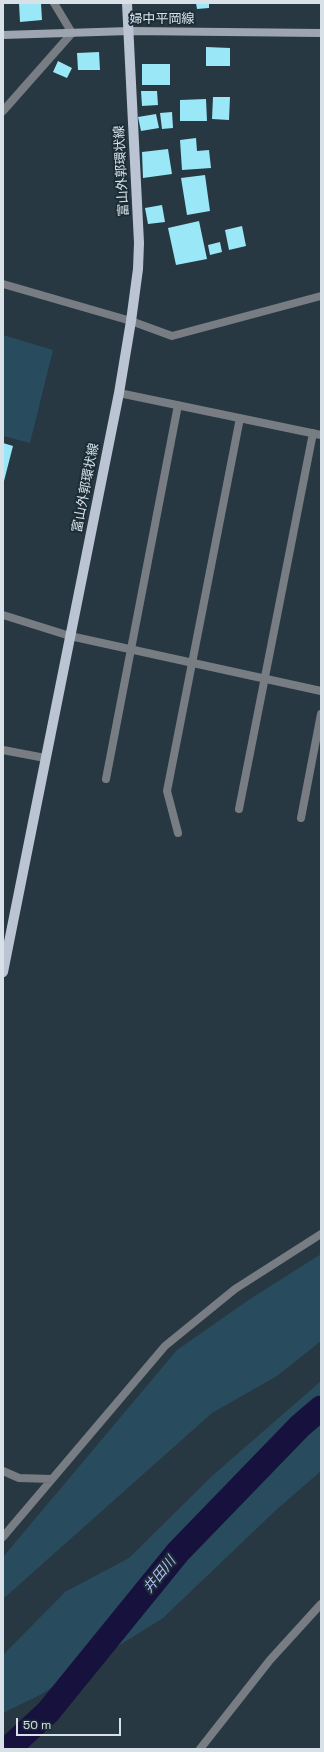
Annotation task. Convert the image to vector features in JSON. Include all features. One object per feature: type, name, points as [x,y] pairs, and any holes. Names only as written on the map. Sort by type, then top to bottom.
[{"type":"main road","name":"富山外郭環状線","points":[[3,972],[119,393],[138,269],[139,243],[127,3]]},
{"type":"main road","name":"婦中平岡線","points":[[3,35],[129,31],[321,33]]},
{"type":"street","points":[[3,111],[72,33],[54,3]]},
{"type":"street","points":[[3,284],[131,321],[172,336],[321,296]]},
{"type":"street","points":[[119,393],[317,434],[264,680],[239,809]]},
{"type":"street","points":[[106,779],[178,405]]},
{"type":"street","points":[[178,833],[167,791],[240,418]]},
{"type":"street","points":[[3,615],[70,636],[264,680],[321,691]]},
{"type":"street","points":[[301,818],[321,714]]},
{"type":"street","points":[[3,750],[45,758]]},
{"type":"street","points":[[3,1537],[165,1346],[236,1289],[321,1234]]},
{"type":"street","points":[[3,1471],[19,1478],[52,1479]]},
{"type":"street","points":[[200,1749],[270,1660],[321,1604]]},
{"type":"shaded area","points":[[3,335],[53,350],[30,443],[3,436]]},
{"type":"shaded area","points":[[321,1254],[321,1341],[277,1376],[212,1413],[3,1599],[3,1557],[177,1350],[250,1299]]},
{"type":"shaded area","points":[[321,1381],[321,1471],[276,1510],[163,1618],[40,1695],[3,1713],[3,1655],[65,1592],[129,1558],[212,1476]]},
{"type":"building","points":[[19,3],[41,3],[42,20],[20,22]]},
{"type":"building","points":[[196,3],[209,3],[209,8],[197,9]]},
{"type":"building","points":[[206,47],[230,48],[230,66],[206,66]]},
{"type":"building","points":[[99,52],[100,70],[78,70],[77,53]]},
{"type":"building","points":[[58,61],[72,68],[67,78],[53,72]]},
{"type":"building","points":[[142,64],[170,64],[170,85],[142,85]]},
{"type":"building","points":[[141,91],[157,91],[158,105],[142,106]]},
{"type":"building","points":[[213,97],[230,97],[229,120],[212,119]]},
{"type":"building","points":[[206,99],[207,121],[180,121],[180,100]]},
{"type":"building","points":[[172,112],[173,128],[162,129],[160,113]]},
{"type":"building","points":[[156,114],[159,128],[141,131],[138,117]]},
{"type":"building","points":[[196,138],[197,151],[209,150],[211,168],[182,170],[180,140]]},
{"type":"building","points":[[168,149],[172,174],[143,178],[142,152]]},
{"type":"building","points":[[205,175],[210,211],[187,215],[181,178]]},
{"type":"building","points":[[162,205],[165,222],[148,224],[145,208]]},
{"type":"building","points":[[199,221],[207,259],[176,265],[168,228]]},
{"type":"building","points":[[242,226],[246,246],[229,250],[225,230]]},
{"type":"building","points":[[220,242],[222,252],[210,255],[208,245]]},
{"type":"building","points":[[3,443],[13,446],[4,481],[3,481]]},
{"type":"waterway","name":"井田川","points":[[8,1749],[48,1712],[178,1552],[300,1426],[321,1408]]}]
